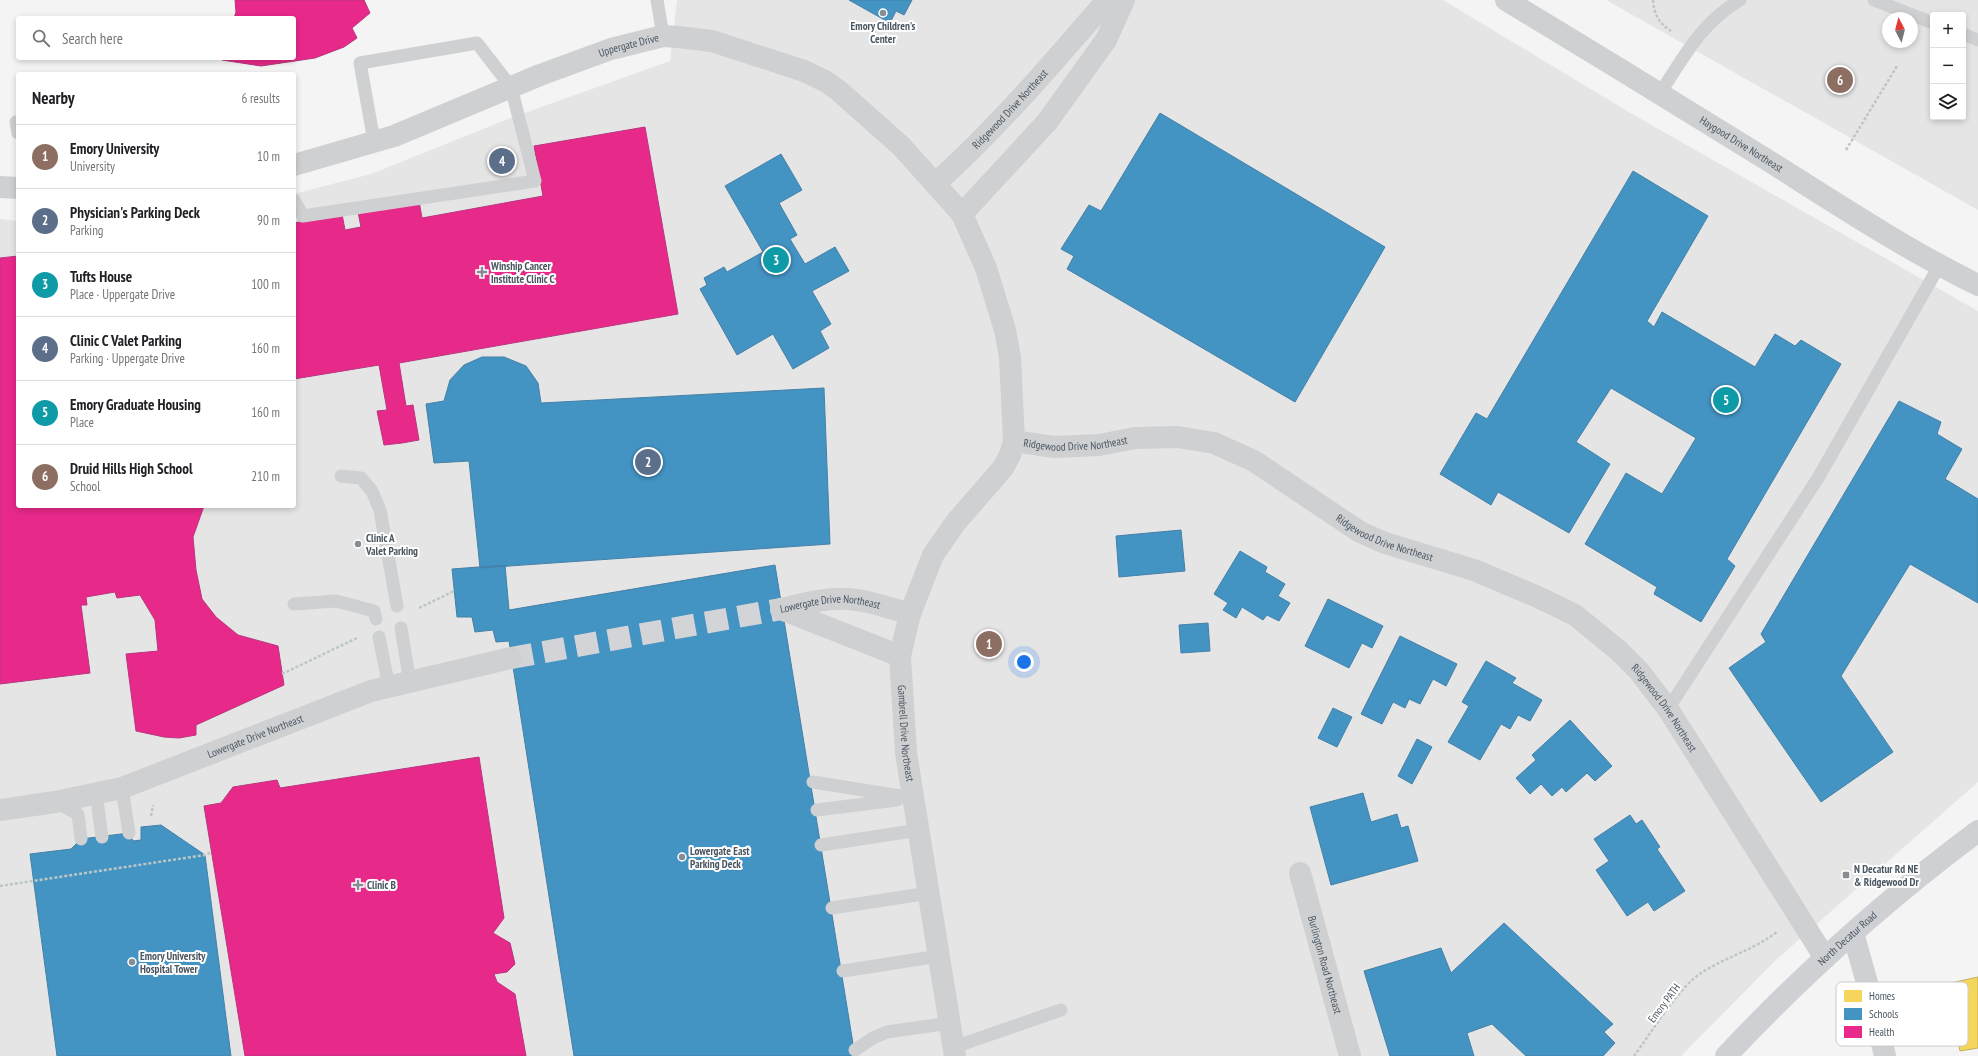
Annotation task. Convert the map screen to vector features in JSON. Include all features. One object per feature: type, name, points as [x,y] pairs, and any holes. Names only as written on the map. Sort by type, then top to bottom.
[{"type":"main road","name":"North Decatur Road","points":[[1726,1056],[1825,958],[1938,861],[1978,831]]},
{"type":"street","name":"Ridgewood Drive Northeast","points":[[1106,0],[1025,95],[935,184],[962,214],[986,268],[1005,330],[1010,357],[1014,441],[1054,447],[1099,445],[1135,438],[1178,437],[1214,443],[1254,461],[1360,532],[1385,543],[1474,570],[1538,597],[1575,615],[1620,651],[1639,671],[1668,709],[1825,958]]},
{"type":"street","points":[[962,214],[1047,122],[1106,40],[1124,0]]},
{"type":"street","name":"Haygood Drive Northeast","points":[[1506,0],[1660,93],[1893,239],[1939,266],[1978,285]]},
{"type":"street","name":"Uppergate Drive","points":[[296,164],[394,136],[511,87],[611,49],[663,36],[712,41],[804,71],[825,81],[838,90],[901,146],[935,184]]},
{"type":"street","points":[[0,187],[16,188]]},
{"type":"street","name":"Gambrell Drive Northeast","points":[[954,1051],[906,753],[900,656],[910,614],[933,555],[956,522],[1003,468],[1010,455],[1014,441]]},
{"type":"street","name":"Lowergate Drive Northeast","points":[[900,656],[782,609],[808,602],[835,599],[868,602],[910,614]]},
{"type":"street","name":"Lowergate Drive Northeast","points":[[0,810],[55,802],[122,788],[371,691],[511,658]]},
{"type":"street","name":"Burlington Road Northeast","points":[[1300,873],[1350,1056]]},
{"type":"street","points":[[1853,933],[1867,982]]},
{"type":"street","points":[[1882,1046],[1884,1056]]},
{"type":"lane","points":[[657,0],[663,36]]},
{"type":"lane","points":[[1660,93],[1703,30],[1723,10],[1740,0]]},
{"type":"lane","points":[[1874,0],[1930,22]]},
{"type":"lane","points":[[1966,35],[1978,40]]},
{"type":"lane","points":[[296,204],[303,216],[535,181],[511,87],[477,44],[360,63],[374,141]]},
{"type":"lane","points":[[1668,709],[1818,478],[1939,266]]},
{"type":"lane","points":[[342,476],[361,478],[372,491],[380,510],[397,606]]},
{"type":"lane","points":[[294,604],[336,601],[374,611],[376,619]]},
{"type":"lane","points":[[401,628],[410,682]]},
{"type":"lane","points":[[379,638],[389,687]]},
{"type":"lane","points":[[813,782],[913,798]]},
{"type":"lane","points":[[122,788],[129,834]]},
{"type":"lane","points":[[96,793],[102,837]]},
{"type":"lane","points":[[818,810],[913,798]]},
{"type":"lane","points":[[55,802],[78,814],[81,839]]},
{"type":"lane","points":[[821,845],[919,830]]},
{"type":"lane","points":[[832,908],[929,893]]},
{"type":"lane","points":[[843,971],[939,956]]},
{"type":"lane","points":[[954,1051],[1062,1010]]},
{"type":"lane","points":[[855,1050],[873,1038],[887,1032],[950,1023]]},
{"type":"path","points":[[1653,0],[1656,15],[1660,23],[1671,31]]},
{"type":"path","points":[[1846,150],[1897,66]]},
{"type":"path","points":[[0,886],[205,855],[212,852]]},
{"type":"path","name":"Emory PATH","points":[[1634,1056],[1685,987],[1701,973],[1758,945],[1776,932]]},
{"type":"shaded area","points":[[677,0],[1443,0],[1627,111],[1978,311],[1978,782],[1777,959],[1681,1056],[0,1056],[0,219],[16,221],[16,508],[296,508],[296,193],[371,174],[508,119],[670,61]]},
{"type":"shaded area","points":[[1606,0],[1978,0],[1978,210]]},
{"type":"building: Homes","points":[[1978,977],[1978,1048],[1960,1051],[1959,1046],[1968,1046],[1968,982],[1955,982]]},
{"type":"building: Schools","name":"Emory Children's Center","points":[[849,0],[912,0],[904,15],[896,11],[890,23]]},
{"type":"building: Schools","points":[[1160,113],[1385,247],[1295,402],[1067,269],[1074,256],[1061,249],[1089,205],[1101,211]]},
{"type":"building: Schools","points":[[781,154],[802,190],[779,203],[797,235],[790,239],[805,264],[835,247],[849,271],[812,291],[831,324],[820,331],[829,348],[793,369],[773,334],[737,355],[700,289],[707,285],[704,278],[724,267],[727,272],[763,252],[725,186]]},
{"type":"building: Schools","points":[[1633,171],[1708,216],[1647,321],[1654,327],[1662,312],[1755,367],[1775,334],[1795,346],[1801,340],[1841,364],[1727,559],[1735,566],[1701,622],[1654,594],[1657,587],[1585,544],[1626,473],[1662,494],[1696,438],[1611,388],[1576,442],[1610,464],[1569,533],[1498,492],[1491,505],[1440,474],[1476,413],[1487,419]]},
{"type":"building: Schools","points":[[482,357],[504,357],[526,366],[538,383],[541,403],[824,388],[830,544],[480,568],[469,461],[434,463],[426,404],[444,401],[450,380],[464,365]]},
{"type":"building: Schools","points":[[1899,401],[1941,422],[1937,434],[1962,449],[1945,479],[1978,499],[1978,603],[1910,564],[1841,676],[1893,752],[1821,802],[1729,668],[1766,642],[1761,634]]},
{"type":"building: Schools","points":[[1181,530],[1185,571],[1119,577],[1116,536]]},
{"type":"building: Schools","points":[[1240,551],[1267,567],[1265,572],[1285,584],[1278,596],[1290,603],[1279,621],[1267,615],[1263,620],[1242,607],[1236,618],[1223,610],[1228,603],[1214,594]]},
{"type":"building: Schools","name":"Lowergate East Parking Deck","points":[[505,565],[509,610],[775,565],[855,1056],[574,1056],[509,641],[496,642],[493,630],[475,632],[472,617],[457,617],[452,569]]},
{"type":"building: Schools","points":[[1328,599],[1383,626],[1372,648],[1362,643],[1349,668],[1305,646]]},
{"type":"building: Schools","points":[[1208,623],[1210,651],[1181,653],[1179,625]]},
{"type":"building: Schools","points":[[1400,636],[1457,664],[1446,686],[1433,679],[1420,704],[1409,699],[1405,708],[1393,702],[1382,724],[1361,714]]},
{"type":"building: Schools","points":[[1486,661],[1516,678],[1512,683],[1542,700],[1530,721],[1518,715],[1510,729],[1501,724],[1480,760],[1448,742],[1469,706],[1462,702]]},
{"type":"building: Schools","points":[[1333,708],[1352,717],[1337,747],[1318,738]]},
{"type":"building: Schools","points":[[1570,720],[1612,766],[1595,781],[1587,773],[1566,792],[1562,787],[1552,796],[1541,784],[1530,794],[1516,778],[1536,760],[1532,755]]},
{"type":"building: Schools","points":[[1417,739],[1432,747],[1412,784],[1398,776]]},
{"type":"building: Schools","points":[[1363,793],[1371,822],[1397,814],[1401,828],[1408,826],[1418,861],[1331,885],[1310,807]]},
{"type":"building: Schools","points":[[1630,815],[1636,824],[1642,820],[1660,847],[1657,849],[1685,891],[1654,911],[1648,902],[1627,916],[1596,870],[1609,861],[1594,839]]},
{"type":"building: Schools","name":"Emory University Hospital Tower","points":[[161,825],[205,855],[231,1056],[57,1056],[30,854],[71,849],[81,839],[129,833],[133,841],[141,840],[141,827]]},
{"type":"building: Schools","points":[[1504,923],[1613,1024],[1604,1032],[1615,1043],[1603,1056],[1526,1056],[1492,1024],[1467,1033],[1474,1056],[1390,1056],[1364,971],[1441,948],[1451,973]]},
{"type":"building: Health","points":[[235,0],[364,0],[370,13],[352,28],[357,38],[344,47],[315,58],[261,66],[222,60],[296,60],[296,16],[235,16],[236,12]]},
{"type":"building: Health","name":"Winship Cancer Institute Clinic C","points":[[645,127],[678,314],[399,363],[406,406],[413,405],[419,440],[384,445],[377,411],[387,410],[379,365],[296,379],[296,223],[342,214],[345,230],[361,227],[358,212],[419,201],[422,218],[543,196],[534,146]]},
{"type":"building: Health","points":[[16,256],[16,508],[203,508],[193,537],[196,570],[202,599],[216,617],[238,635],[278,646],[284,685],[196,725],[196,735],[179,738],[164,737],[136,731],[126,654],[158,651],[155,620],[140,595],[117,598],[115,592],[86,597],[87,605],[81,605],[90,673],[0,684],[0,258]]},
{"type":"building: Health","name":"Clinic B","points":[[479,757],[504,918],[493,933],[510,943],[515,964],[507,972],[494,974],[497,982],[515,994],[526,1056],[245,1056],[204,806],[221,803],[233,787],[277,780],[280,788]]},
{"type":"tunnel","points":[[511,658],[781,609]]},
{"type":"place","name":"Emory Children's Center","points":[[883,13]]},
{"type":"place","name":"Druid Hills High School","points":[[1840,80]]},
{"type":"place","name":"Clinic C Valet Parking","points":[[502,161]]},
{"type":"place","name":"Tufts House","points":[[776,260]]},
{"type":"place","name":"Winship Cancer Institute Clinic C","points":[[482,272]]},
{"type":"place","name":"Emory Graduate Housing","points":[[1726,400]]},
{"type":"place","name":"Physician's Parking Deck","points":[[648,462]]},
{"type":"place","name":"Clinic A Valet Parking","points":[[358,544]]},
{"type":"place","name":"Emory University","points":[[989,644]]},
{"type":"place","name":"Lowergate East Parking Deck","points":[[682,857]]},
{"type":"place","name":"N Decatur Rd NE & Ridgewood Dr","points":[[1846,875]]},
{"type":"place","name":"Clinic B","points":[[358,885]]},
{"type":"place","name":"Emory University Hospital Tower","points":[[132,962]]}]
